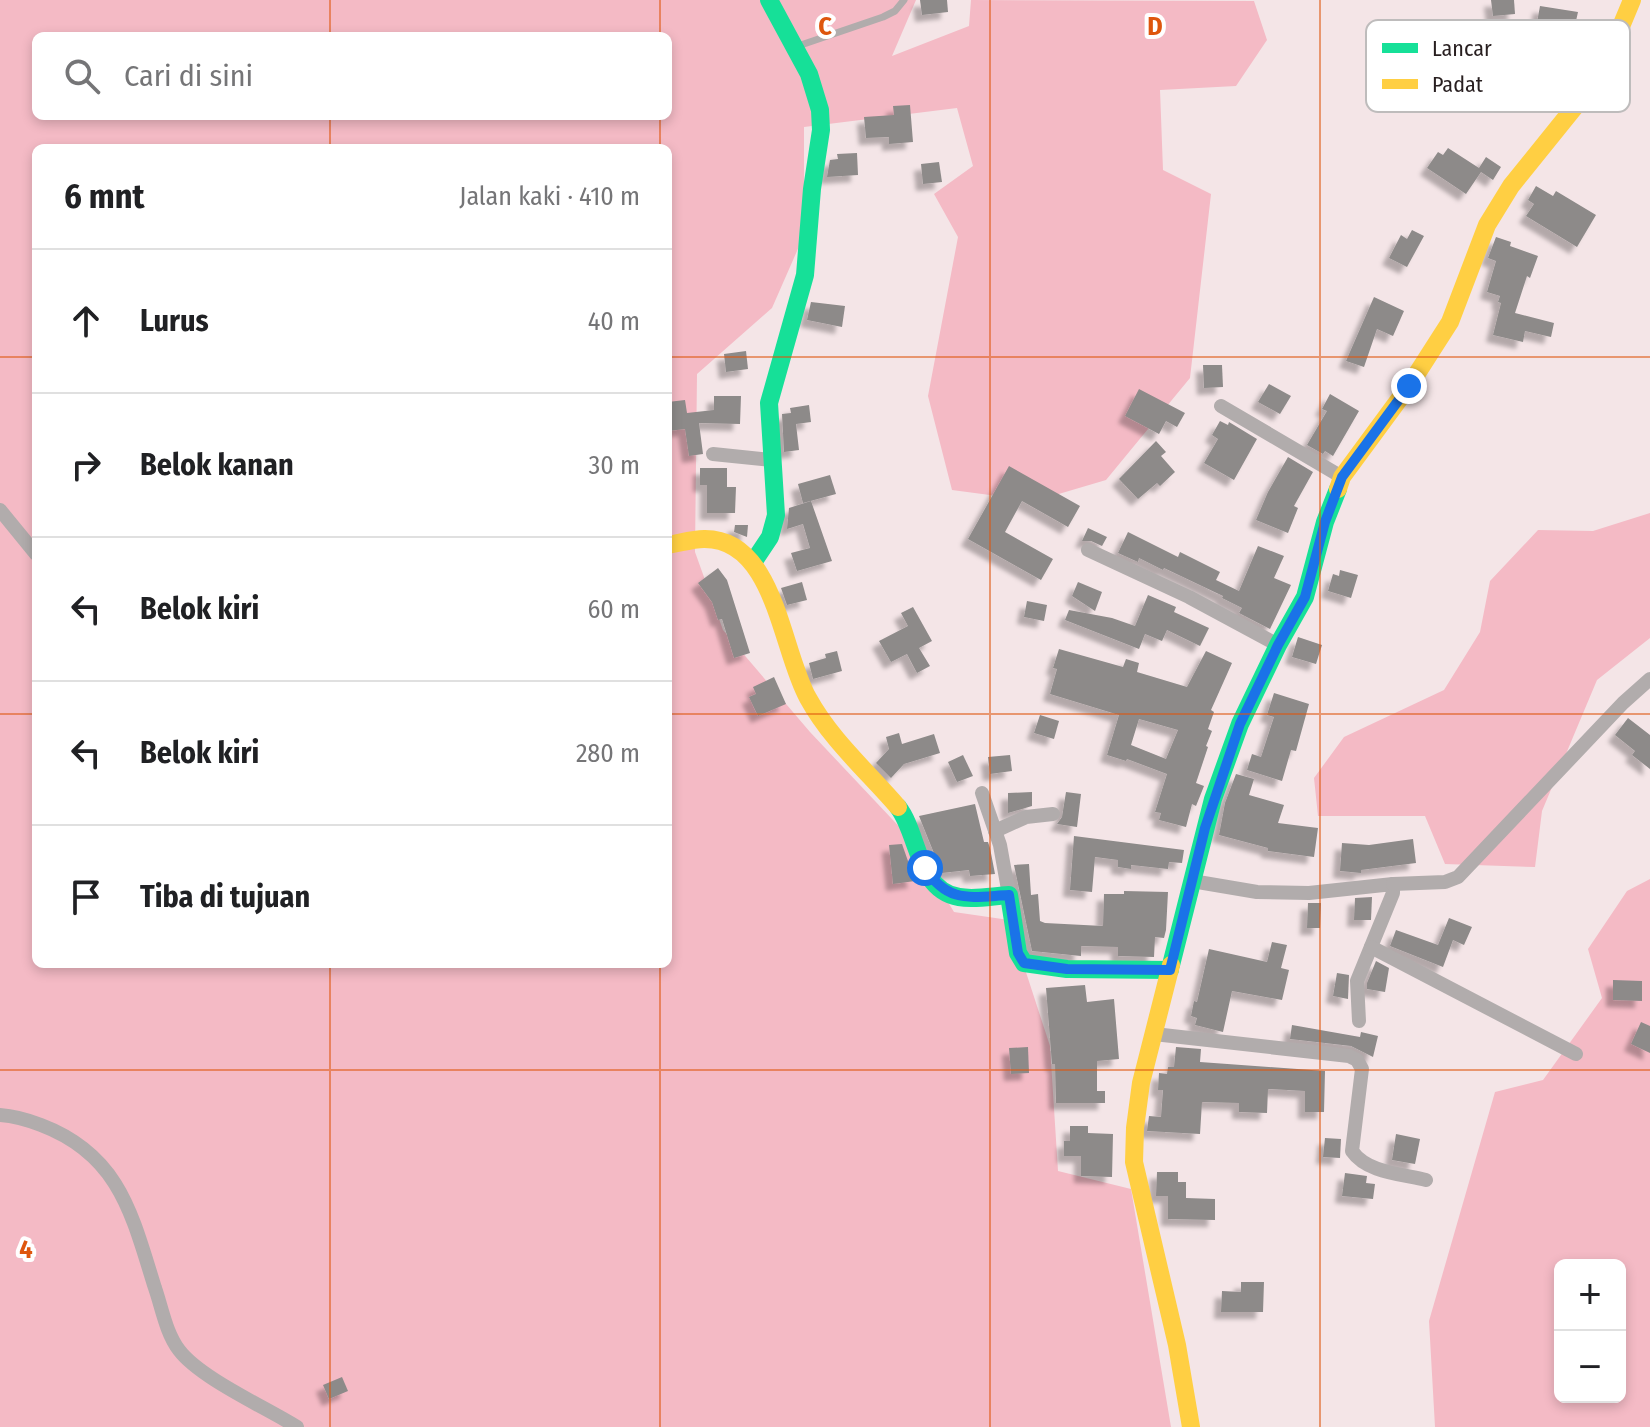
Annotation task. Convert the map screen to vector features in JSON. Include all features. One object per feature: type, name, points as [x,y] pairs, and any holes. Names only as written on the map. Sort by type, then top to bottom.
[{"type":"street","points":[[754,561],[774,526],[775,502],[767,423],[769,403],[805,275],[812,189],[821,130],[816,92],[809,74],[769,0]]},
{"type":"street","points":[[1624,20],[1632,0]]},
{"type":"street","points":[[1191,1427],[1177,1345],[1135,1173],[1134,1119],[1192,881],[1223,770],[1240,724],[1305,597],[1325,522],[1342,477],[1409,386],[1450,322],[1487,225],[1511,186],[1572,112]]},
{"type":"street","points":[[1221,406],[1342,477]]},
{"type":"street","points":[[713,454],[771,460]]},
{"type":"street","points":[[0,510],[32,549]]},
{"type":"street","points":[[672,544],[702,538],[721,540],[738,547],[754,561],[767,583],[789,659],[806,697],[854,762],[900,810],[934,883],[955,896],[1009,895]]},
{"type":"street","points":[[1088,550],[1189,597],[1278,645]]},
{"type":"street","points":[[1192,881],[1257,892],[1309,893],[1445,882],[1458,877],[1623,703],[1650,679]]},
{"type":"street","points":[[982,793],[995,831],[1018,953],[1024,963],[1067,969],[1170,970]]},
{"type":"street","points":[[995,831],[1026,817],[1053,814]]},
{"type":"street","points":[[1359,1021],[1357,981],[1393,893],[1393,884]]},
{"type":"street","points":[[1371,947],[1576,1054]]},
{"type":"street","points":[[1154,1034],[1349,1056],[1357,1060],[1362,1069],[1352,1151],[1359,1161],[1371,1167],[1426,1180]]},
{"type":"street","points":[[0,1115],[25,1119],[60,1132],[106,1168],[125,1202],[167,1326],[178,1349],[209,1375],[297,1427]]},
{"type":"lane","points":[[793,48],[883,17],[895,11],[904,0]]},
{"type":"shaded area","points":[[0,0],[916,0],[892,56],[969,26],[971,0],[1254,1],[1267,40],[1236,86],[1160,90],[1163,170],[1211,194],[1190,378],[1106,480],[1035,501],[952,490],[928,396],[958,237],[934,194],[973,166],[957,108],[804,127],[804,235],[772,308],[697,374],[695,552],[723,630],[810,732],[908,836],[954,912],[1009,920],[1050,1046],[1058,1171],[1131,1189],[1171,1427],[0,1427]]},
{"type":"shaded area","points":[[1650,513],[1650,638],[1597,680],[1542,811],[1535,867],[1445,864],[1425,816],[1318,816],[1314,778],[1344,737],[1444,690],[1480,632],[1490,581],[1538,530],[1593,531]]},
{"type":"shaded area","points":[[1650,879],[1650,1427],[1435,1427],[1429,1321],[1495,1092],[1543,1080],[1602,998],[1588,949],[1627,891]]},
{"type":"building","points":[[920,0],[947,0],[948,12],[922,15]]},
{"type":"building","points":[[1491,0],[1514,0],[1515,14],[1493,16]]},
{"type":"building","points":[[1540,6],[1578,12],[1576,20],[1537,20]]},
{"type":"building","points":[[910,105],[913,142],[889,144],[889,137],[866,138],[864,117],[894,115],[893,106]]},
{"type":"building","points":[[1448,148],[1479,168],[1486,157],[1501,167],[1493,180],[1481,172],[1466,194],[1427,168],[1438,152],[1443,155]]},
{"type":"building","points":[[857,153],[858,175],[827,177],[830,160],[838,159],[837,154]]},
{"type":"building","points":[[939,162],[942,182],[923,184],[921,164]]},
{"type":"building","points":[[1536,186],[1553,196],[1556,191],[1596,215],[1577,247],[1526,216],[1534,204],[1528,200]]},
{"type":"building","points":[[1412,230],[1424,236],[1407,267],[1389,258],[1401,235],[1407,239]]},
{"type":"building","points":[[1496,237],[1511,242],[1510,246],[1538,256],[1530,278],[1527,276],[1515,313],[1554,323],[1551,337],[1525,331],[1523,342],[1493,335],[1501,303],[1498,302],[1500,296],[1487,292],[1496,261],[1488,258]]},
{"type":"building","points":[[1374,297],[1404,311],[1393,336],[1377,329],[1364,367],[1346,361]]},
{"type":"building","points":[[811,302],[845,306],[842,327],[807,320]]},
{"type":"building","points":[[746,351],[748,369],[726,372],[724,354]]},
{"type":"building","points":[[1203,365],[1222,365],[1223,387],[1204,388]]},
{"type":"building","points":[[1269,384],[1291,396],[1280,414],[1258,402]]},
{"type":"building","points":[[1139,389],[1185,413],[1177,427],[1166,421],[1159,434],[1125,416]]},
{"type":"building","points":[[1330,394],[1359,411],[1333,456],[1307,445],[1327,411],[1322,409]]},
{"type":"building","points":[[714,396],[741,396],[740,424],[699,423],[703,454],[689,456],[685,429],[672,431],[672,402],[685,400],[687,413],[714,410]]},
{"type":"building","points":[[809,405],[811,422],[796,424],[799,450],[784,452],[782,414],[791,413],[790,408]]},
{"type":"building","points":[[1220,421],[1228,425],[1229,422],[1257,439],[1234,480],[1204,463],[1218,439],[1212,435]]},
{"type":"building","points":[[1156,441],[1166,452],[1161,456],[1175,472],[1160,486],[1157,483],[1138,499],[1119,479]]},
{"type":"building","points":[[1288,457],[1313,472],[1294,506],[1298,508],[1288,533],[1256,520]]},
{"type":"building","points":[[1009,466],[1080,506],[1068,527],[1022,501],[1005,532],[1053,559],[1041,580],[968,539]]},
{"type":"building","points":[[700,468],[727,468],[727,487],[736,487],[735,513],[707,513],[707,485],[700,485]]},
{"type":"building","points":[[830,475],[836,494],[803,503],[798,484]]},
{"type":"building","points":[[811,501],[832,561],[797,571],[791,553],[810,548],[803,524],[787,529],[789,508]]},
{"type":"building","points":[[735,525],[748,525],[747,537],[734,532]]},
{"type":"building","points":[[1088,528],[1107,537],[1102,546],[1082,541]]},
{"type":"building","points":[[1128,532],[1178,557],[1180,552],[1220,572],[1216,580],[1239,591],[1258,546],[1284,556],[1274,578],[1291,585],[1270,629],[1239,613],[1242,608],[1223,596],[1164,568],[1118,553]]},
{"type":"building","points":[[718,568],[727,580],[750,653],[734,658],[722,619],[718,620],[712,602],[698,583]]},
{"type":"building","points":[[1340,570],[1358,575],[1351,598],[1328,591],[1333,574],[1339,576]]},
{"type":"building","points":[[802,582],[807,600],[787,605],[781,588]]},
{"type":"building","points":[[1078,582],[1102,592],[1095,611],[1072,596]]},
{"type":"building","points":[[1148,595],[1176,607],[1174,612],[1209,628],[1200,646],[1167,630],[1162,641],[1145,634],[1139,649],[1065,620],[1069,610],[1135,626]]},
{"type":"building","points":[[1027,601],[1047,605],[1044,621],[1024,617]]},
{"type":"building","points":[[913,607],[932,641],[919,648],[930,666],[917,673],[907,654],[891,662],[879,641],[908,626],[901,613]]},
{"type":"building","points":[[1298,637],[1322,645],[1316,664],[1292,657]]},
{"type":"building","points":[[1059,649],[1123,667],[1126,659],[1139,663],[1137,672],[1187,687],[1206,651],[1232,663],[1211,710],[1214,712],[1208,729],[1212,731],[1196,783],[1204,786],[1196,806],[1192,804],[1186,827],[1159,820],[1161,813],[1155,812],[1167,774],[1107,755],[1119,715],[1050,694],[1057,669],[1053,668]],"holes":[[[1139,719],[1178,730],[1166,759],[1131,745]]]},
{"type":"building","points":[[837,651],[842,671],[813,679],[809,663]]},
{"type":"building","points":[[774,677],[786,704],[758,716],[749,697],[756,694],[753,687]]},
{"type":"building","points":[[1274,693],[1309,704],[1296,751],[1291,750],[1282,781],[1247,770],[1252,754],[1261,757],[1274,717],[1267,715]]},
{"type":"building","points":[[1040,715],[1059,721],[1054,739],[1034,733]]},
{"type":"building","points":[[1628,718],[1650,735],[1650,769],[1632,755],[1635,751],[1615,735]]},
{"type":"building","points":[[899,733],[902,744],[934,734],[940,753],[904,764],[891,778],[876,763],[889,749],[886,737]]},
{"type":"building","points":[[963,755],[973,776],[957,782],[948,762]]},
{"type":"building","points":[[1010,755],[1012,771],[990,774],[988,757]]},
{"type":"building","points":[[1236,774],[1254,779],[1249,795],[1284,805],[1278,823],[1318,828],[1314,857],[1268,851],[1268,848],[1219,835],[1225,803]]},
{"type":"building","points":[[1032,792],[1032,806],[1008,813],[1008,793]]},
{"type":"building","points":[[1066,792],[1081,794],[1077,827],[1057,824],[1062,817]]},
{"type":"building","points":[[975,804],[995,874],[970,876],[969,870],[942,873],[919,816]]},
{"type":"building","points":[[1074,836],[1184,850],[1182,863],[1169,862],[1168,869],[1131,865],[1131,869],[1118,867],[1118,860],[1095,857],[1092,892],[1070,890]]},
{"type":"building","points":[[1413,839],[1416,863],[1361,870],[1361,873],[1340,871],[1342,843],[1369,845]]},
{"type":"building","points":[[902,844],[915,881],[893,884],[889,845]]},
{"type":"building","points":[[1029,864],[1031,895],[1038,894],[1040,921],[1045,923],[1103,926],[1104,894],[1168,892],[1166,930],[1164,938],[1155,937],[1154,957],[1118,956],[1118,947],[1081,946],[1081,956],[1032,951],[1014,865]]},
{"type":"building","points":[[1372,897],[1371,920],[1354,920],[1355,898]]},
{"type":"building","points":[[1308,903],[1321,903],[1320,928],[1307,928]]},
{"type":"building","points":[[1449,918],[1472,927],[1464,945],[1453,940],[1443,967],[1390,946],[1396,930],[1438,945]]},
{"type":"building","points":[[1272,942],[1287,945],[1281,968],[1289,970],[1282,1000],[1232,991],[1223,1032],[1195,1025],[1197,1018],[1191,1016],[1209,949],[1267,962]]},
{"type":"building","points":[[1376,961],[1389,968],[1385,992],[1367,989]]},
{"type":"building","points":[[1337,973],[1349,975],[1348,999],[1333,996]]},
{"type":"building","points":[[1613,980],[1642,981],[1642,1001],[1613,1000]]},
{"type":"building","points":[[1085,985],[1087,1002],[1114,999],[1119,1059],[1097,1061],[1097,1091],[1105,1091],[1105,1103],[1056,1103],[1046,988]]},
{"type":"building","points":[[1641,1022],[1650,1026],[1650,1053],[1631,1044]]},
{"type":"building","points":[[1292,1025],[1360,1037],[1361,1032],[1378,1036],[1373,1057],[1351,1046],[1290,1039]]},
{"type":"building","points":[[1028,1047],[1029,1073],[1011,1074],[1009,1048]]},
{"type":"building","points":[[1176,1047],[1201,1049],[1200,1062],[1325,1071],[1324,1112],[1305,1112],[1305,1091],[1268,1089],[1267,1113],[1239,1112],[1239,1103],[1202,1102],[1200,1134],[1147,1131],[1149,1116],[1161,1117],[1163,1090],[1158,1090],[1159,1073],[1167,1074],[1168,1067],[1174,1067]]},
{"type":"building","points":[[1070,1126],[1088,1126],[1088,1133],[1113,1134],[1112,1177],[1081,1176],[1081,1156],[1064,1156],[1064,1141],[1070,1141]]},
{"type":"building","points":[[1396,1134],[1420,1139],[1415,1164],[1392,1160]]},
{"type":"building","points":[[1325,1138],[1341,1139],[1340,1158],[1323,1157]]},
{"type":"building","points":[[1157,1172],[1178,1172],[1178,1182],[1186,1182],[1186,1198],[1215,1199],[1215,1220],[1168,1219],[1168,1196],[1156,1196]]},
{"type":"building","points":[[1345,1173],[1367,1176],[1366,1183],[1375,1184],[1373,1199],[1342,1196]]},
{"type":"building","points":[[1241,1282],[1264,1282],[1263,1312],[1221,1312],[1222,1291],[1241,1292]]},
{"type":"building","points":[[342,1377],[348,1391],[329,1399],[323,1385]]},
{"type":"traffic: fast","points":[[754,561],[770,537],[776,515],[769,403],[805,275],[812,189],[821,130],[820,110],[809,74],[769,0]]},
{"type":"traffic: fast","points":[[1171,965],[1213,799],[1240,724],[1305,597],[1325,522],[1338,489]]},
{"type":"traffic: fast","points":[[898,807],[927,873],[945,892],[971,898],[1009,895],[1018,953],[1024,963],[1067,969],[1170,970]]},
{"type":"traffic: slow","points":[[1624,20],[1632,0]]},
{"type":"traffic: slow","points":[[1338,489],[1342,477],[1409,386],[1450,322],[1487,225],[1511,186],[1571,112]]},
{"type":"traffic: slow","points":[[672,544],[704,539],[728,544],[746,557],[761,576],[772,600],[799,677],[817,713],[898,807]]},
{"type":"traffic: slow","points":[[1171,965],[1141,1083],[1134,1162],[1177,1345],[1191,1427]]},
{"type":"route","points":[[925,868],[934,883],[948,894],[1009,895],[1018,953],[1024,963],[1067,969],[1170,970],[1213,799],[1240,724],[1305,597],[1325,522],[1342,477],[1409,386]]}]
